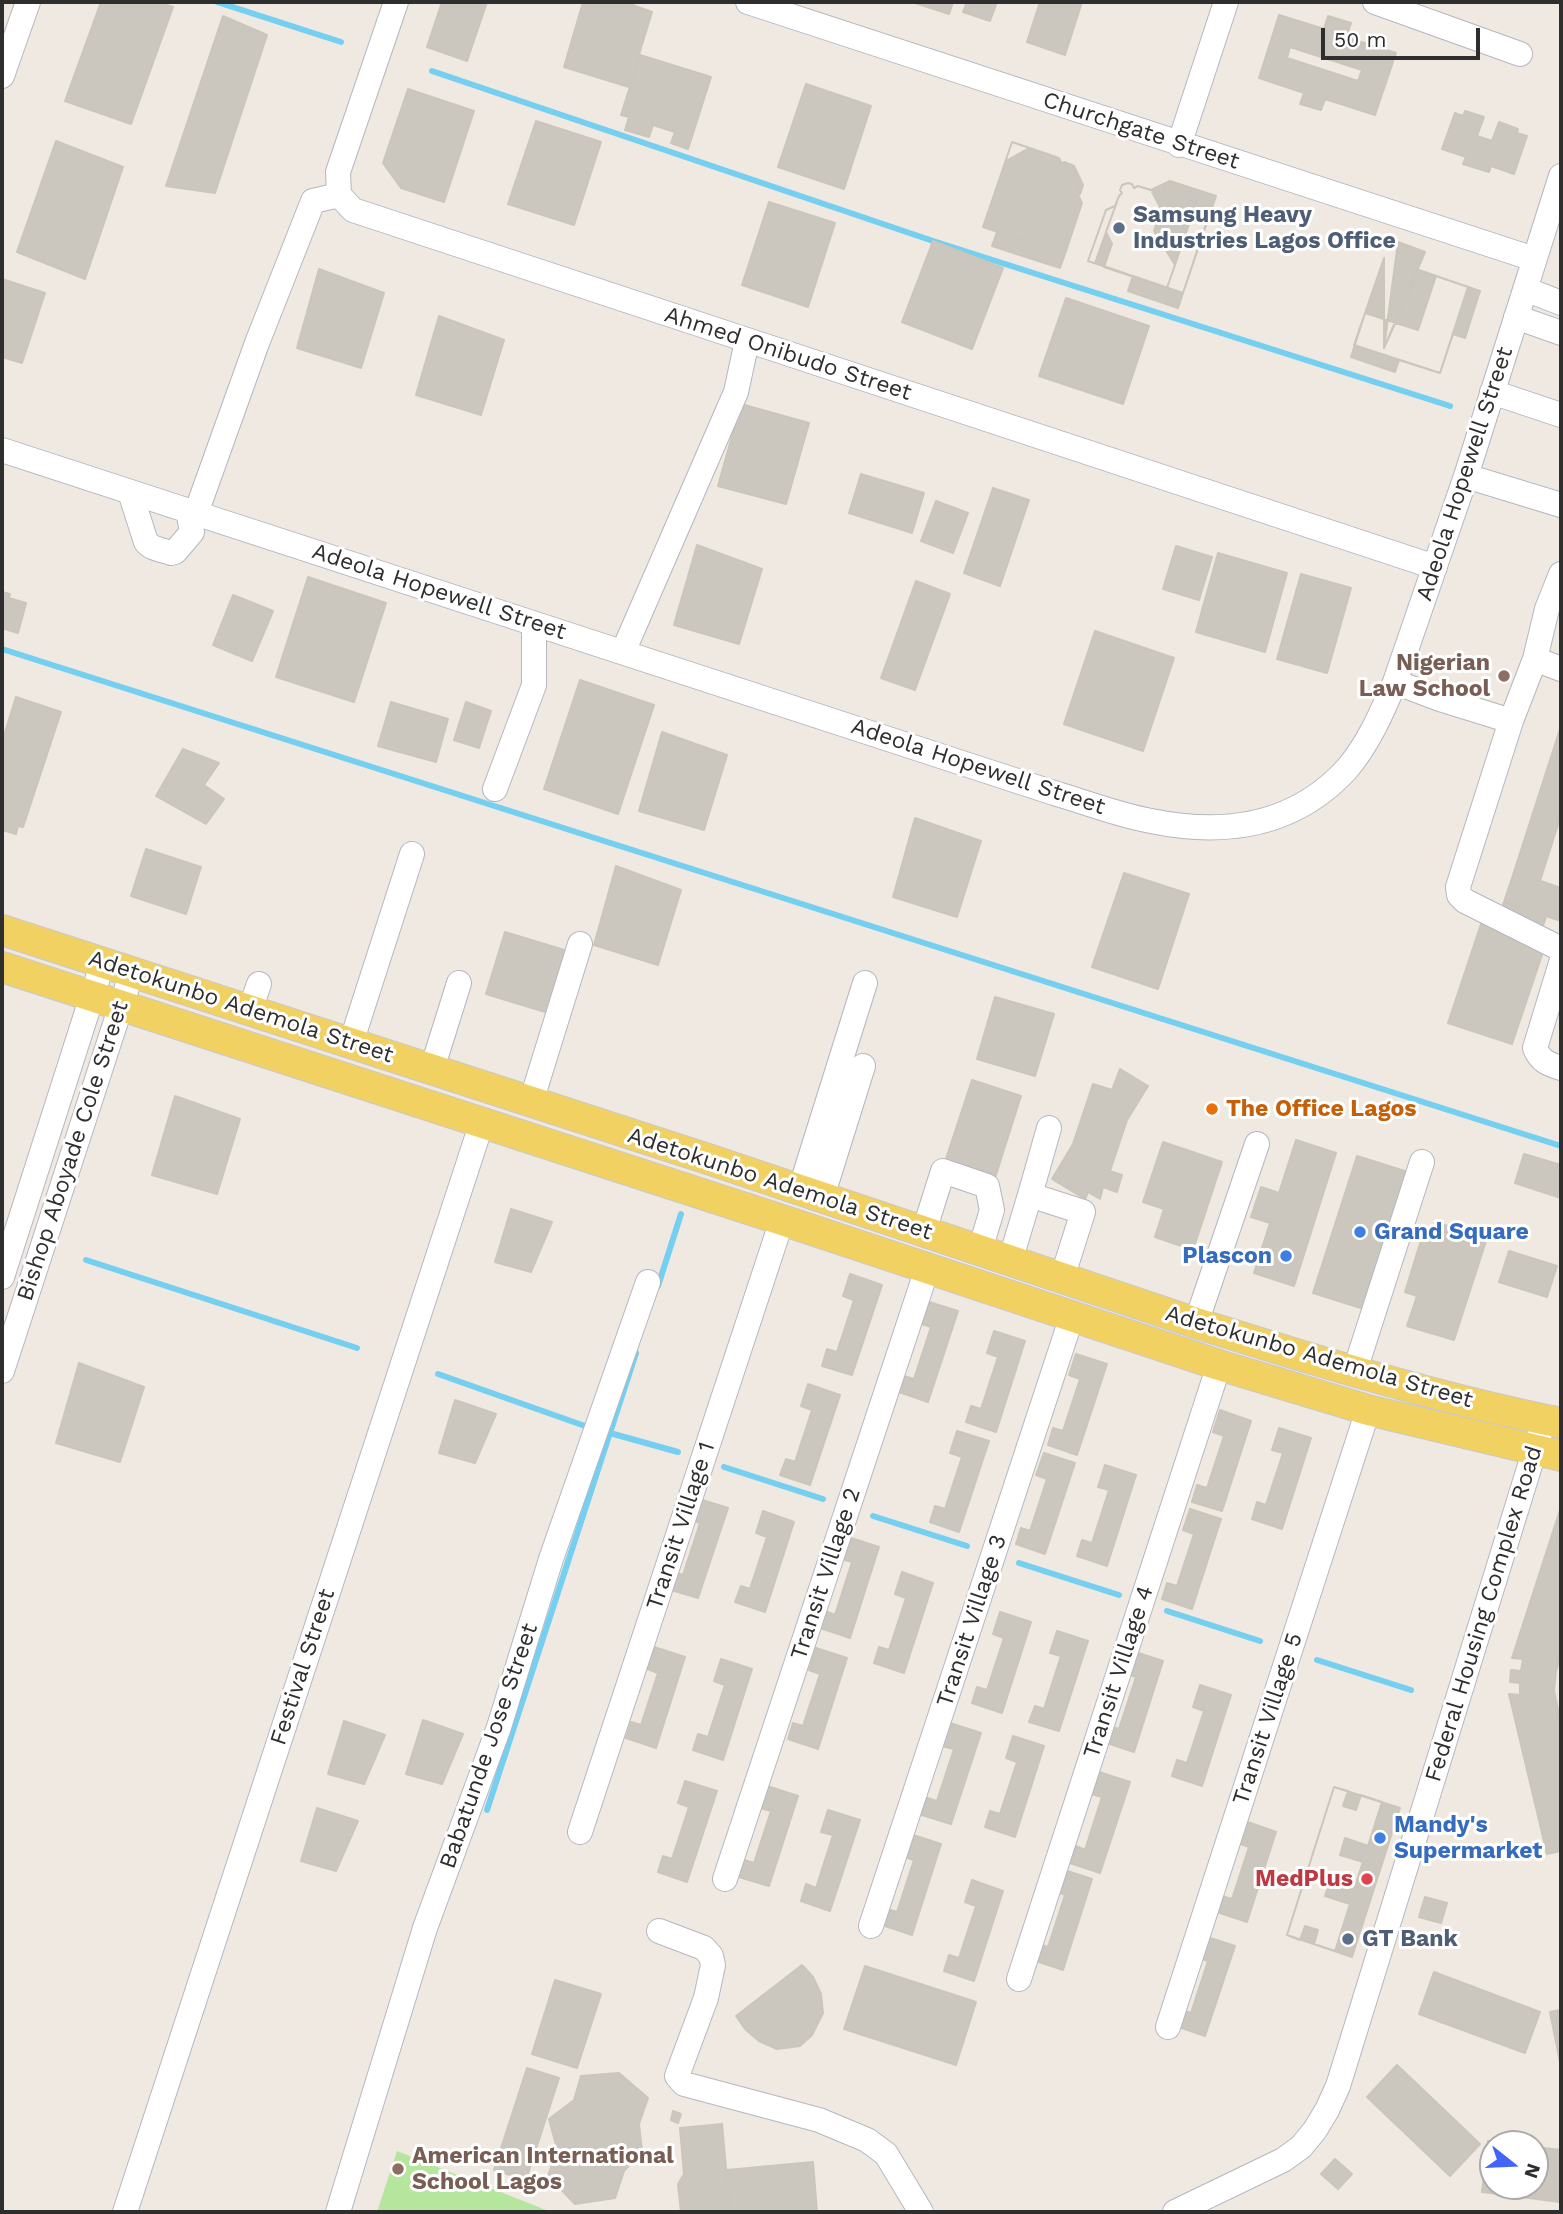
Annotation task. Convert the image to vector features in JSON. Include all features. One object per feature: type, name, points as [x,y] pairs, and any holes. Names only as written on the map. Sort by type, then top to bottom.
[{"type":"main road","name":"Adetokunbo Ademola Street","points":[[2,930],[132,972],[255,997],[351,1043],[1196,1323],[1355,1370],[1553,1421]]},
{"type":"main road","name":"Adetokunbo Ademola Street","points":[[2,967],[1219,1365],[1368,1410],[1548,1453]]},
{"type":"street","points":[[2,76],[28,2]]},
{"type":"street","points":[[130,492],[146,542],[175,552],[192,532],[192,512],[313,201],[339,195],[338,172],[396,2]]},
{"type":"street","name":"Churchgate Street","points":[[748,2],[1534,260]]},
{"type":"street","points":[[1179,145],[1226,2]]},
{"type":"street","points":[[1375,2],[1520,54]]},
{"type":"street","name":"Adeola Hopewell Street","points":[[2,450],[1054,793],[1150,821],[1206,829],[1257,824],[1313,800],[1346,769],[1366,743],[1395,682],[1466,476],[1561,176]]},
{"type":"street","name":"Ahmed Onibudo Street","points":[[339,195],[353,210],[1435,567]]},
{"type":"street","points":[[1525,289],[1561,303]]},
{"type":"street","points":[[1516,317],[1561,333]]},
{"type":"street","points":[[622,652],[736,392],[747,341]]},
{"type":"street","points":[[1492,392],[1561,415]]},
{"type":"street","points":[[1466,476],[1561,505]]},
{"type":"street","points":[[1561,574],[1554,612],[1511,720],[1458,887],[1459,895],[1465,901],[1557,947],[1561,952]]},
{"type":"street","points":[[495,789],[534,685],[534,624]]},
{"type":"street","points":[[1535,659],[1561,669]]},
{"type":"street","points":[[1395,682],[1440,699],[1511,720]]},
{"type":"street","points":[[351,1043],[412,854]]},
{"type":"street","points":[[531,1102],[580,944]]},
{"type":"street","name":"Bishop Aboyade Cole Street","points":[[2,1278],[103,962]]},
{"type":"street","points":[[1561,963],[1535,1048],[1546,1063],[1561,1068]]},
{"type":"street","name":"Bishop Aboyade Cole Street","points":[[2,1371],[132,972]]},
{"type":"street","points":[[432,1069],[459,983]]},
{"type":"street","points":[[811,1194],[865,983]]},
{"type":"street","points":[[811,1194],[863,1066]]},
{"type":"street","name":"Festival Street","points":[[125,2212],[482,1122]]},
{"type":"street","points":[[1010,1261],[1049,1128]]},
{"type":"street","points":[[1196,1323],[1257,1144]]},
{"type":"street","points":[[1355,1370],[1422,1162]]},
{"type":"street","points":[[924,1231],[943,1171],[987,1186],[992,1210],[980,1250]]},
{"type":"street","points":[[1030,1195],[1083,1212],[1062,1278]]},
{"type":"street","name":"Transit Village 1","points":[[580,1832],[782,1220]]},
{"type":"street","name":"Transit Village 2","points":[[725,1879],[927,1269]]},
{"type":"street","name":"Babatunde Jose Street","points":[[338,2212],[425,1928],[499,1727],[551,1559],[648,1282]]},
{"type":"street","name":"Transit Village 3","points":[[871,1926],[1072,1316]]},
{"type":"street","name":"Transit Village 4","points":[[1018,1979],[1219,1365]]},
{"type":"street","name":"Transit Village 5","points":[[1168,2027],[1368,1410]]},
{"type":"street","name":"Federal Housing Complex Road","points":[[1175,2212],[1283,2160],[1301,2147],[1327,2110],[1338,2085],[1548,1453],[1553,1421]]},
{"type":"street","points":[[659,1931],[704,1948],[713,1965],[706,1998],[677,2076],[680,2081],[819,2120],[867,2140],[887,2154],[921,2212]]},
{"type":"green space","name":"American International School Lagos","points":[[397,2151],[551,2212],[377,2212]]},
{"type":"building","points":[[101,2],[157,2],[173,7],[131,124],[65,101]]},
{"type":"building","points":[[442,2],[487,2],[467,61],[427,47]]},
{"type":"building","points":[[583,2],[624,2],[652,12],[629,87],[564,67]]},
{"type":"building","points":[[912,2],[953,2],[949,14]]},
{"type":"building","points":[[967,2],[997,2],[990,21],[963,12]]},
{"type":"building","points":[[1040,2],[1082,2],[1065,55],[1027,42]]},
{"type":"building","points":[[1279,15],[1324,29],[1328,16],[1351,23],[1346,37],[1396,53],[1375,115],[1325,99],[1321,110],[1300,104],[1304,93],[1259,78]],"holes":[[[1290,47],[1362,70],[1358,81],[1287,58]]]},
{"type":"building","points":[[223,16],[267,35],[215,193],[166,186]]},
{"type":"building","points":[[640,55],[711,77],[688,149],[671,143],[675,132],[653,125],[649,137],[625,130],[629,117],[621,115]]},
{"type":"building","points":[[806,84],[871,106],[844,189],[778,167]]},
{"type":"building","points":[[408,89],[474,111],[444,202],[401,188],[383,163]]},
{"type":"building","points":[[1465,111],[1484,117],[1477,136],[1492,141],[1499,122],[1518,129],[1517,133],[1527,136],[1514,174],[1491,166],[1489,172],[1463,164],[1466,157],[1442,149],[1455,113],[1463,116]]},
{"type":"building","points":[[536,121],[601,142],[574,225],[508,204]]},
{"type":"building","points":[[56,141],[123,167],[85,279],[17,252]]},
{"type":"building","points":[[1012,142],[1059,158],[1062,164],[1064,162],[1073,174],[1078,176],[1078,195],[1082,203],[1065,254],[983,227]]},
{"type":"building","points":[[1012,142],[1059,158],[1062,164],[1064,162],[1074,166],[1083,185],[1078,195],[1082,203],[1065,254],[983,227]]},
{"type":"building","points":[[1029,148],[1059,158],[1062,164],[1064,162],[1073,174],[1078,176],[1078,195],[1082,203],[1065,254],[983,227],[1006,161]]},
{"type":"building","points":[[1170,181],[1216,196],[1183,293],[1088,261],[1106,210],[1115,206],[1122,193],[1122,185],[1128,183],[1134,188],[1138,186],[1151,190]]},
{"type":"building","points":[[1128,183],[1134,188],[1138,186],[1163,194],[1166,185],[1195,195],[1197,201],[1167,288],[1095,263],[1122,193],[1122,185]]},
{"type":"building","points":[[1128,183],[1134,188],[1138,186],[1163,194],[1166,185],[1195,195],[1195,206],[1210,212],[1183,293],[1088,261],[1106,210],[1115,206],[1122,193],[1122,185]]},
{"type":"building","points":[[1128,183],[1134,188],[1138,186],[1151,190],[1161,209],[1154,231],[1175,265],[1167,288],[1104,267],[1112,244],[1106,232],[1122,193],[1122,185]]},
{"type":"building","points":[[769,202],[835,223],[808,307],[742,285]]},
{"type":"building","points":[[997,232],[1065,254],[1060,268],[992,246]]},
{"type":"building","points":[[933,241],[1003,268],[972,349],[902,322]]},
{"type":"building","points":[[1398,242],[1425,252],[1384,348]]},
{"type":"building","points":[[1384,258],[1384,348],[1419,270],[1468,287],[1440,373],[1354,345]]},
{"type":"building","points":[[319,269],[384,293],[361,368],[297,348]]},
{"type":"building","points":[[1133,276],[1183,293],[1178,308],[1128,291]]},
{"type":"building","points":[[1436,276],[1480,291],[1465,338],[1453,334],[1440,373],[1399,360],[1395,372],[1351,357],[1365,313],[1418,330]]},
{"type":"building","points":[[2,279],[45,293],[22,363],[2,357]]},
{"type":"building","points":[[1066,298],[1149,326],[1123,404],[1039,376]]},
{"type":"building","points":[[439,316],[504,340],[481,415],[416,395]]},
{"type":"building","points":[[741,404],[809,423],[786,504],[718,486]]},
{"type":"building","points":[[861,474],[924,493],[912,533],[849,513]]},
{"type":"building","points":[[993,488],[1029,500],[1000,586],[964,573]]},
{"type":"building","points":[[936,501],[968,513],[953,553],[921,541]]},
{"type":"building","points":[[697,545],[762,569],[739,644],[674,625]]},
{"type":"building","points":[[1176,546],[1212,557],[1199,600],[1163,589]]},
{"type":"building","points":[[1218,553],[1287,573],[1265,652],[1196,632]]},
{"type":"building","points":[[1301,574],[1351,588],[1327,673],[1277,659]]},
{"type":"building","points":[[308,577],[386,603],[354,702],[276,677]]},
{"type":"building","points":[[916,581],[950,594],[915,690],[881,678]]},
{"type":"building","points":[[2,592],[10,594],[9,598],[26,603],[18,633],[2,628]]},
{"type":"building","points":[[233,595],[273,611],[252,661],[213,645]]},
{"type":"building","points":[[1095,631],[1174,658],[1143,751],[1064,724]]},
{"type":"building","points":[[580,680],[654,705],[618,814],[544,789]]},
{"type":"building","points":[[16,697],[61,712],[23,827],[18,826],[16,834],[2,830],[2,742]]},
{"type":"building","points":[[391,702],[448,719],[436,762],[378,746]]},
{"type":"building","points":[[466,702],[491,711],[479,748],[454,740]]},
{"type":"building","points":[[1561,726],[1561,815],[1540,881],[1514,872]]},
{"type":"building","points":[[662,732],[727,755],[704,830],[639,811]]},
{"type":"building","points":[[183,749],[219,763],[204,785],[224,799],[206,824],[156,796]]},
{"type":"building","points":[[915,818],[981,841],[957,917],[893,897]]},
{"type":"building","points":[[146,849],[201,867],[186,914],[131,896]]},
{"type":"building","points":[[616,866],[681,890],[658,965],[594,945]]},
{"type":"building","points":[[1514,872],[1561,888],[1561,921],[1504,902]]},
{"type":"building","points":[[1124,873],[1189,894],[1158,989],[1092,967]]},
{"type":"building","points":[[1504,902],[1546,916],[1538,943],[1495,929]]},
{"type":"building","points":[[1481,924],[1545,946],[1512,1044],[1448,1023]]},
{"type":"building","points":[[505,932],[574,953],[555,1015],[486,994]]},
{"type":"building","points":[[995,997],[1054,1014],[1035,1076],[977,1059]]},
{"type":"building","points":[[1120,1069],[1148,1086],[1127,1120],[1110,1171],[1122,1175],[1117,1192],[1103,1187],[1100,1199],[1088,1192],[1085,1199],[1052,1179],[1073,1144],[1093,1084],[1112,1090]]},
{"type":"building","points":[[972,1080],[1021,1096],[994,1181],[944,1165]]},
{"type":"building","points":[[175,1096],[240,1119],[217,1194],[152,1175]]},
{"type":"building","points":[[1296,1140],[1336,1153],[1294,1286],[1254,1273],[1270,1223],[1251,1217],[1261,1187],[1279,1193]]},
{"type":"building","points":[[1163,1142],[1222,1162],[1193,1250],[1155,1237],[1164,1209],[1143,1202]]},
{"type":"building","points":[[1524,1154],[1561,1165],[1561,1198],[1515,1183]]},
{"type":"building","name":"Grand Square","points":[[1357,1156],[1408,1172],[1364,1309],[1313,1293]]},
{"type":"building","points":[[511,1209],[552,1222],[531,1272],[495,1262]]},
{"type":"building","points":[[1441,1224],[1487,1238],[1454,1340],[1407,1326],[1417,1296],[1405,1292],[1422,1237],[1436,1241]]},
{"type":"building","points":[[1509,1251],[1557,1266],[1547,1297],[1499,1282]]},
{"type":"building","points":[[850,1274],[882,1285],[852,1375],[822,1366],[827,1349],[837,1352],[854,1300],[843,1296]]},
{"type":"building","points":[[926,1301],[958,1311],[928,1402],[899,1392],[904,1376],[914,1379],[931,1327],[919,1323]]},
{"type":"building","points":[[994,1331],[1025,1341],[996,1432],[966,1422],[971,1406],[981,1409],[998,1357],[987,1353]]},
{"type":"building","points":[[1076,1354],[1107,1364],[1077,1455],[1048,1445],[1053,1428],[1063,1431],[1080,1379],[1069,1375]]},
{"type":"building","points":[[79,1363],[144,1387],[120,1462],[56,1443]]},
{"type":"building","points":[[808,1384],[840,1395],[810,1485],[780,1475],[786,1459],[795,1462],[812,1410],[801,1406]]},
{"type":"building","points":[[455,1400],[496,1414],[475,1463],[439,1453]]},
{"type":"building","points":[[1220,1410],[1251,1421],[1222,1511],[1192,1502],[1197,1485],[1207,1488],[1224,1436],[1213,1432]]},
{"type":"building","points":[[1279,1428],[1311,1438],[1282,1529],[1252,1519],[1257,1502],[1266,1505],[1283,1453],[1272,1450]]},
{"type":"building","points":[[957,1431],[989,1441],[959,1532],[930,1522],[935,1506],[945,1509],[962,1457],[950,1453]]},
{"type":"building","points":[[1044,1453],[1075,1463],[1045,1554],[1016,1544],[1021,1528],[1030,1531],[1047,1479],[1036,1475]]},
{"type":"building","points":[[1105,1465],[1136,1475],[1107,1566],[1077,1556],[1082,1540],[1092,1543],[1109,1490],[1098,1487]]},
{"type":"building","points":[[696,1498],[728,1508],[698,1598],[668,1589],[674,1572],[683,1575],[700,1523],[689,1519]]},
{"type":"building","points":[[1561,1507],[1561,1654],[1554,1691],[1561,1723],[1561,1851],[1547,1854],[1509,1694],[1520,1695],[1520,1683],[1510,1682],[1511,1670],[1521,1671],[1523,1659],[1512,1658]]},
{"type":"building","points":[[1190,1509],[1221,1519],[1192,1609],[1162,1599],[1167,1583],[1177,1586],[1194,1534],[1183,1530]]},
{"type":"building","points":[[763,1511],[794,1522],[765,1612],[735,1602],[741,1586],[750,1589],[767,1537],[756,1533]]},
{"type":"building","points":[[848,1537],[879,1547],[850,1638],[820,1628],[825,1611],[835,1615],[852,1562],[841,1559]]},
{"type":"building","points":[[902,1572],[933,1583],[904,1673],[874,1663],[879,1647],[889,1650],[906,1598],[895,1594]]},
{"type":"building","points":[[1000,1612],[1031,1622],[1002,1713],[972,1703],[977,1687],[987,1690],[1004,1638],[993,1634]]},
{"type":"building","points":[[1057,1631],[1088,1641],[1059,1731],[1029,1722],[1035,1706],[1044,1709],[1061,1656],[1050,1653]]},
{"type":"building","points":[[654,1647],[685,1657],[656,1748],[626,1738],[631,1722],[641,1725],[658,1673],[647,1669]]},
{"type":"building","points":[[816,1648],[847,1658],[818,1749],[788,1739],[793,1723],[803,1726],[820,1674],[809,1670]]},
{"type":"building","points":[[1132,1651],[1163,1661],[1134,1752],[1104,1742],[1109,1726],[1119,1729],[1136,1677],[1125,1673]]},
{"type":"building","points":[[721,1659],[752,1669],[723,1760],[693,1750],[698,1734],[708,1737],[725,1685],[714,1681]]},
{"type":"building","points":[[1200,1685],[1231,1695],[1202,1786],[1172,1776],[1177,1760],[1187,1763],[1204,1711],[1193,1707]]},
{"type":"building","points":[[423,1720],[463,1734],[442,1784],[406,1774]]},
{"type":"building","points":[[344,1721],[385,1735],[364,1784],[328,1774]]},
{"type":"building","points":[[950,1723],[981,1733],[951,1824],[922,1815],[927,1798],[937,1801],[954,1749],[942,1746]]},
{"type":"building","points":[[1013,1736],[1044,1746],[1015,1837],[985,1827],[990,1811],[1000,1814],[1017,1762],[1006,1758]]},
{"type":"building","points":[[1099,1772],[1130,1782],[1100,1873],[1070,1863],[1076,1846],[1085,1850],[1102,1797],[1091,1794]]},
{"type":"building","points":[[685,1781],[717,1791],[687,1882],[658,1872],[663,1856],[672,1859],[689,1807],[678,1803]]},
{"type":"building","points":[[767,1786],[798,1796],[769,1886],[739,1877],[744,1860],[754,1863],[771,1811],[760,1808]]},
{"type":"building","points":[[1334,1787],[1348,1791],[1343,1806],[1356,1810],[1361,1795],[1382,1802],[1368,1846],[1345,1838],[1340,1855],[1363,1862],[1354,1889],[1330,1881],[1325,1896],[1350,1904],[1335,1951],[1314,1944],[1318,1930],[1305,1926],[1300,1940],[1287,1935]]},
{"type":"building","points":[[1334,1787],[1400,1808],[1352,1957],[1287,1935]]},
{"type":"building","points":[[317,1808],[358,1821],[336,1871],[301,1861]]},
{"type":"building","points":[[828,1810],[860,1820],[830,1911],[801,1901],[806,1884],[816,1888],[833,1835],[821,1832]]},
{"type":"building","points":[[1245,1821],[1276,1832],[1247,1922],[1217,1912],[1222,1896],[1232,1899],[1249,1847],[1238,1843]]},
{"type":"building","points":[[910,1834],[941,1844],[912,1935],[882,1925],[887,1909],[897,1912],[914,1860],[902,1856]]},
{"type":"building","points":[[1061,1869],[1092,1879],[1063,1970],[1033,1960],[1038,1944],[1048,1947],[1065,1895],[1054,1891]]},
{"type":"building","points":[[972,1880],[1003,1891],[974,1981],[944,1971],[949,1955],[959,1958],[976,1906],[965,1902]]},
{"type":"building","points":[[1425,1897],[1447,1903],[1441,1923],[1419,1917]]},
{"type":"building","points":[[1204,1936],[1235,1946],[1205,2036],[1176,2026],[1181,2010],[1191,2013],[1208,1961],[1196,1957]]},
{"type":"building","points":[[802,1965],[813,1977],[821,1994],[823,2013],[812,2035],[800,2046],[777,2049],[759,2041],[745,2029],[736,2016]]},
{"type":"building","points":[[865,1966],[976,2002],[956,2065],[844,2029]]},
{"type":"building","points":[[1434,1972],[1540,2012],[1525,2053],[1419,2014]]},
{"type":"building","points":[[555,1980],[601,1994],[577,2068],[532,2054]]},
{"type":"building","points":[[1561,2010],[1561,2062],[1560,2062],[1550,2012]]},
{"type":"building","points":[[1397,2065],[1479,2145],[1450,2176],[1367,2097]]},
{"type":"building","points":[[527,2068],[559,2078],[526,2180],[494,2170]]},
{"type":"building","points":[[619,2073],[648,2098],[639,2124],[642,2151],[624,2171],[615,2198],[575,2204],[548,2176],[557,2149],[549,2119],[574,2100],[581,2076]]},
{"type":"building","points":[[673,2111],[681,2114],[678,2123],[671,2120]]},
{"type":"building","points":[[722,2124],[730,2212],[681,2212],[678,2184],[684,2174],[680,2128]]},
{"type":"building","points":[[1549,2149],[1561,2150],[1560,2202],[1544,2200],[1549,2200]]},
{"type":"building","points":[[1335,2159],[1352,2174],[1338,2189],[1321,2174]]},
{"type":"building","points":[[813,2162],[817,2212],[730,2212],[727,2170]]},
{"type":"waterway","points":[[217,2],[341,42]]},
{"type":"waterway","points":[[432,71],[933,241],[1450,406]]},
{"type":"waterway","points":[[2,649],[1561,1146]]},
{"type":"waterway","points":[[658,1286],[681,1214]]},
{"type":"waterway","points":[[86,1260],[357,1348]]},
{"type":"waterway","points":[[487,1810],[636,1353]]},
{"type":"waterway","points":[[438,1374],[585,1426]]},
{"type":"waterway","points":[[610,1433],[678,1452]]},
{"type":"waterway","points":[[724,1467],[823,1499]]},
{"type":"waterway","points":[[873,1516],[967,1546]]},
{"type":"waterway","points":[[1019,1563],[1119,1595]]},
{"type":"waterway","points":[[1167,1611],[1260,1641]]},
{"type":"waterway","points":[[1317,1660],[1411,1690]]},
{"type":"place","name":"Samsung Heavy Industries Lagos Office","points":[[1119,228]]},
{"type":"place","name":"Nigerian Law School","points":[[1504,676]]},
{"type":"place","name":"The Office Lagos","points":[[1212,1109]]},
{"type":"place","name":"Grand Square","points":[[1360,1232]]},
{"type":"place","name":"Plascon","points":[[1286,1256]]},
{"type":"place","name":"Mandy's Supermarket","points":[[1380,1838]]},
{"type":"place","name":"MedPlus","points":[[1367,1879]]},
{"type":"place","name":"GT Bank","points":[[1348,1939]]},
{"type":"place","name":"American International School Lagos","points":[[398,2169]]}]
